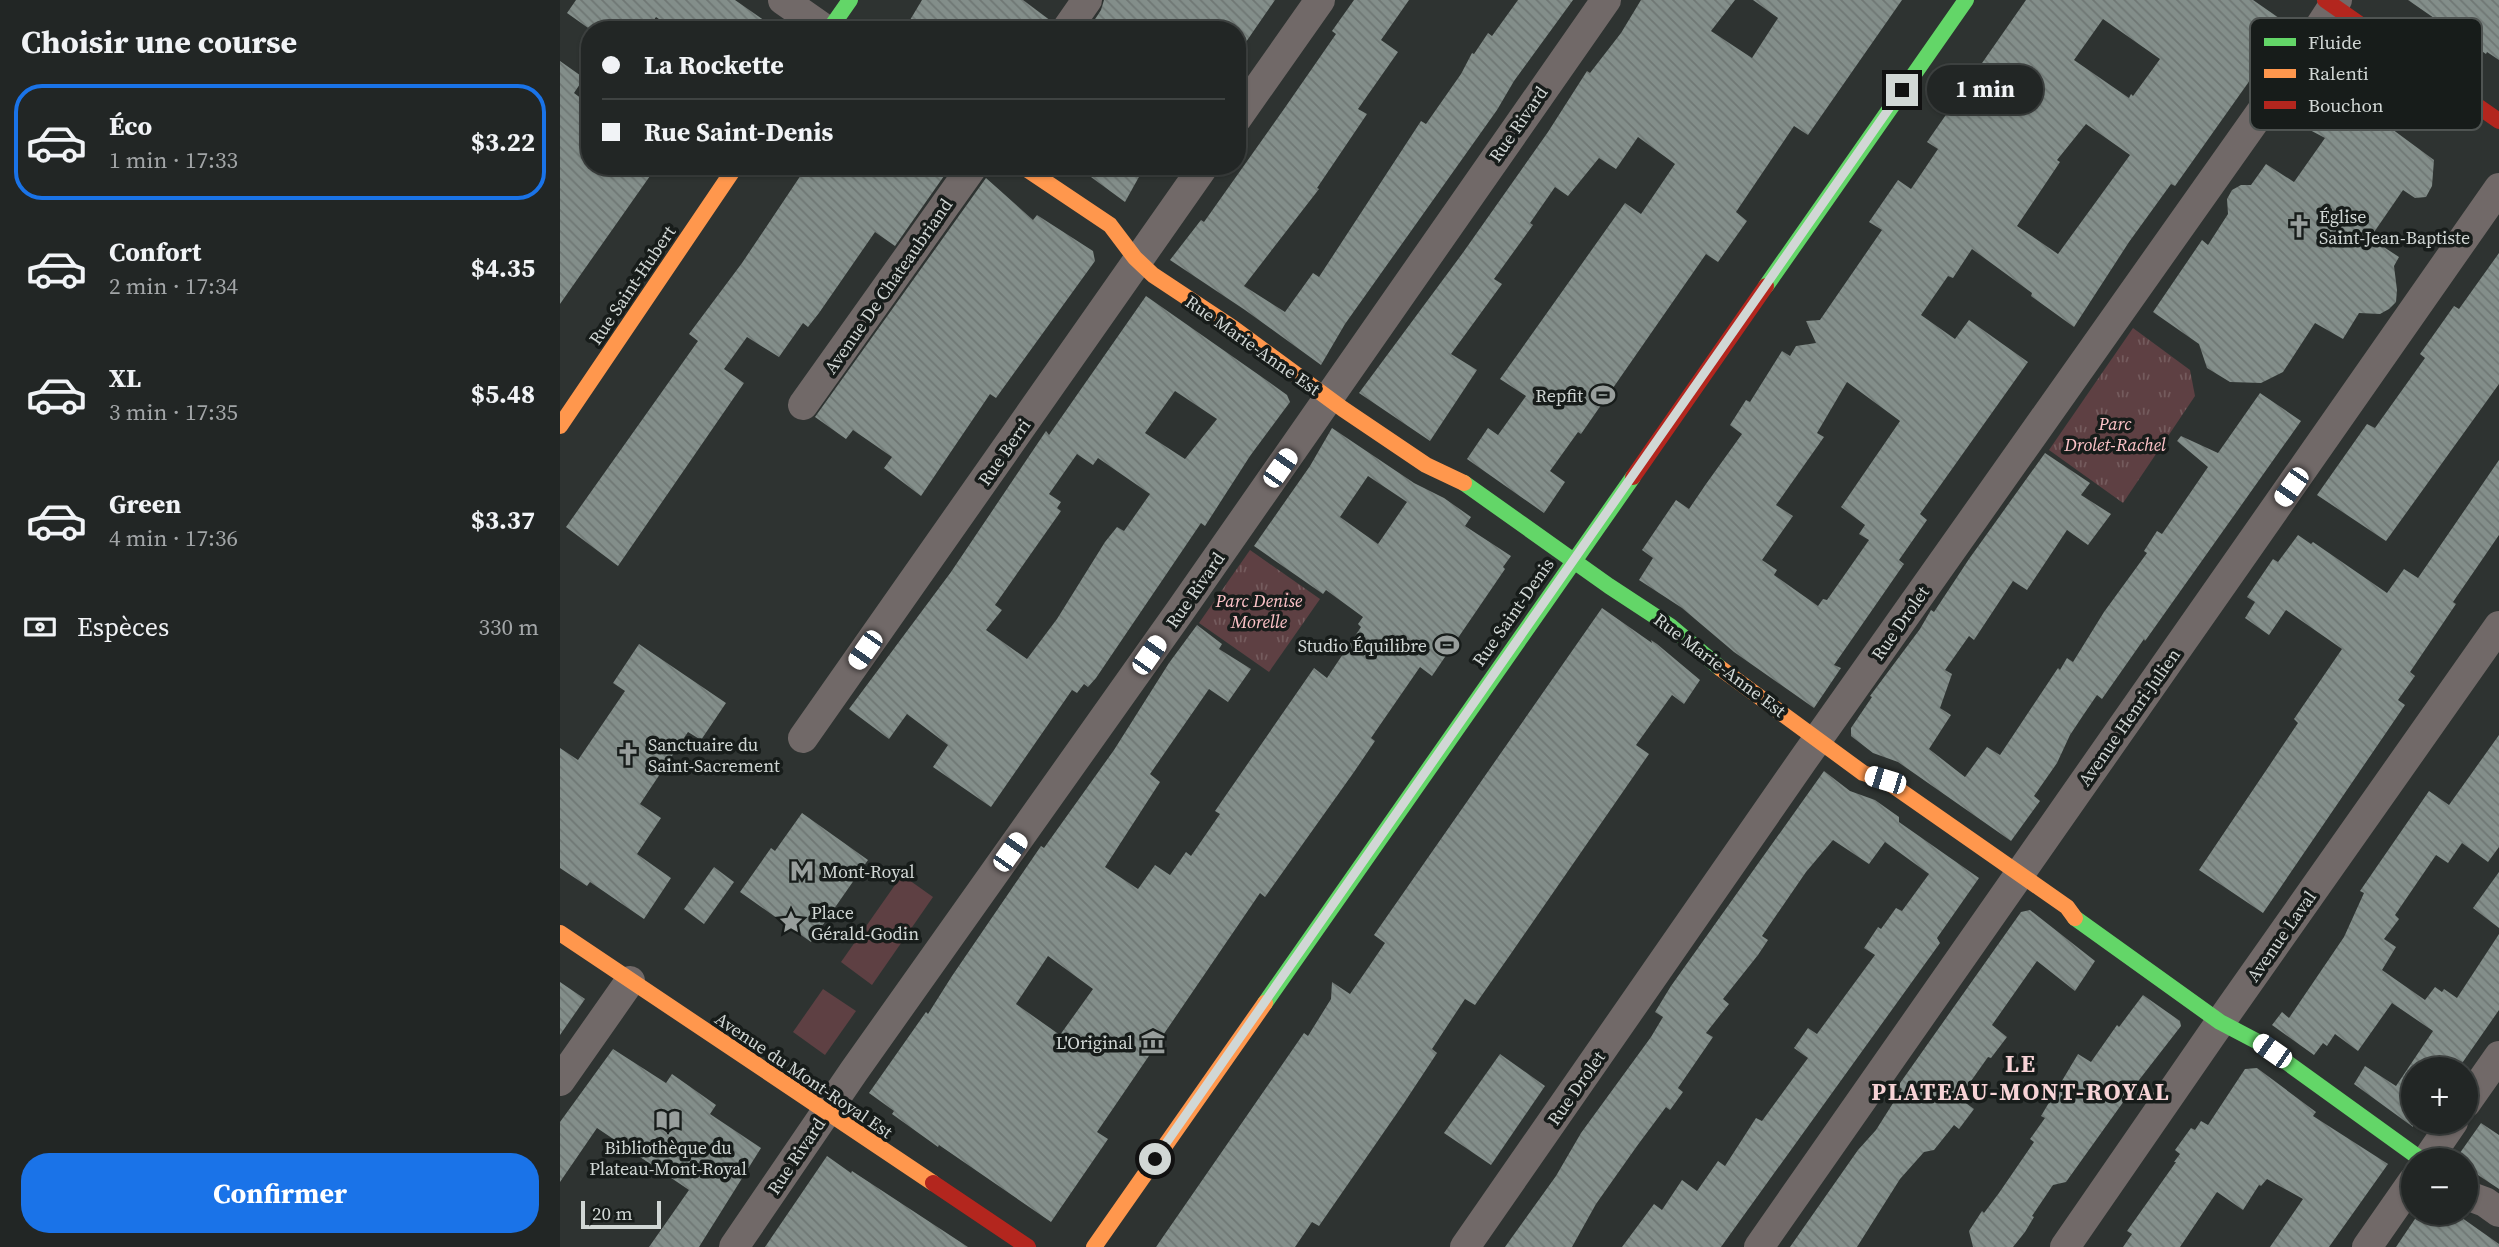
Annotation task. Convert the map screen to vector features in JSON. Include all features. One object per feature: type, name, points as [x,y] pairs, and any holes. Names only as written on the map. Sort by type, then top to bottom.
[{"type":"main road","points":[[834,21],[850,0]]},
{"type":"main road","name":"Rue Saint-Denis","points":[[1094,1247],[1966,0]]},
{"type":"main road","points":[[2332,2],[2354,18]]},
{"type":"main road","points":[[2482,109],[2499,121]]},
{"type":"main road","name":"Rue Saint-Hubert","points":[[560,426],[730,175]]},
{"type":"main road","name":"Rue Marie-Anne Est","points":[[1035,175],[1110,225],[1138,261],[1153,275],[1233,328],[1431,469],[1468,485],[1670,626],[1721,669],[1863,773],[1885,780],[2067,907],[2076,919],[2220,1022],[2260,1043],[2408,1148]]},
{"type":"main road","name":"Avenue du Mont-Royal Est","points":[[560,933],[1028,1247]]},
{"type":"street","points":[[783,0],[814,21]]},
{"type":"street","points":[[1072,21],[1087,0]]},
{"type":"street","points":[[1246,105],[1320,0]]},
{"type":"street","name":"Rue Rivard","points":[[734,1247],[1605,0]]},
{"type":"street","name":"Rue Drolet","points":[[2322,18],[2332,2]]},
{"type":"street","name":"Rue Drolet","points":[[1465,1247],[1818,739],[2250,128]]},
{"type":"street","name":"Avenue De Chateaubriand","points":[[803,405],[967,175]]},
{"type":"street","name":"Rue Berri","points":[[803,738],[1198,175]]},
{"type":"street","name":"Avenue Henri-Julien","points":[[1759,1247],[2499,188]]},
{"type":"street","name":"Avenue Laval","points":[[2065,1247],[2499,626]]},
{"type":"street","points":[[560,1081],[631,981]]},
{"type":"street","points":[[2478,1086],[2499,1056]]},
{"type":"street","points":[[2367,1247],[2401,1198]]},
{"type":"street","points":[[2478,1200],[2499,1212]]},
{"type":"green space","name":"Parc Drolet-Rachel","points":[[2133,328],[2190,370],[2195,396],[2123,503],[2049,450]]},
{"type":"green space","name":"Parc Denise Morelle","points":[[1250,550],[1320,599],[1269,672],[1199,623]]},
{"type":"green space","points":[[902,875],[933,897],[872,985],[841,962]]},
{"type":"green space","points":[[823,989],[856,1011],[825,1055],[793,1032]]},
{"type":"building","points":[[576,0],[735,0],[765,21],[662,21],[656,17],[653,21],[581,23],[567,13]]},
{"type":"building","points":[[922,0],[1023,0],[1051,21],[909,21]]},
{"type":"building","points":[[1104,0],[1275,0],[1246,42],[1246,21],[1094,21]]},
{"type":"building","points":[[1354,0],[1409,0],[1381,40],[1398,52],[1358,109],[1367,114],[1317,188],[1319,189],[1244,286],[1285,312],[1313,273],[1319,277],[1421,121],[1426,124],[1461,74],[1472,53],[1474,54],[1488,33],[1492,36],[1518,0],[1573,0],[1345,324],[1321,365],[1170,260],[1201,220],[1204,222],[1237,175],[1246,175],[1246,163],[1336,34],[1332,31]]},
{"type":"building","points":[[1641,0],[1735,0],[1711,31],[1752,58],[1778,18],[1753,0],[1902,0],[1808,135],[1794,126],[1736,212],[1747,221],[1718,262],[1706,254],[1581,434],[1578,432],[1550,471],[1565,482],[1544,513],[1467,459],[1488,428],[1498,435],[1526,396],[1500,379],[1625,203],[1641,214],[1675,164],[1638,137],[1616,169],[1599,158],[1568,196],[1555,187],[1530,223],[1533,225],[1494,279],[1502,284],[1451,354],[1477,370],[1430,441],[1359,393],[1462,254],[1548,132],[1587,71],[1590,73],[1621,33]]},
{"type":"building","points":[[2026,0],[2253,0],[2279,18],[2250,18],[2250,80],[2175,186],[2171,184],[2129,242],[2074,327],[1972,249],[1953,278],[1948,276],[1921,315],[1955,339],[1969,320],[2028,362],[1920,514],[1927,520],[1899,560],[1904,564],[1834,665],[1841,668],[1814,708],[1734,652],[1682,608],[1639,580],[1653,558],[1642,550],[1676,500],[1689,509],[1742,434],[1730,425],[1746,400],[1750,402],[1782,351],[1790,356],[1796,346],[1816,343],[1806,321],[1820,320],[1882,230],[1869,222],[1898,180],[1911,189],[1938,149],[1927,142]],"holes":[[[2103,19],[2160,59],[2129,98],[2074,60]],[[2086,124],[2130,155],[2058,254],[2017,226],[2060,162],[2057,160]],[[1847,382],[1900,421],[1841,507],[1865,525],[1859,534],[1869,540],[1827,600],[1823,599],[1818,606],[1774,575],[1777,570],[1762,560],[1793,516],[1776,505],[1824,437],[1817,433]]]},
{"type":"building","points":[[2408,0],[2499,0],[2499,60],[2482,51],[2482,18],[2434,18]]},
{"type":"building","points":[[560,61],[581,76],[581,82],[574,93],[581,98],[581,175],[651,175],[560,304]]},
{"type":"building","name":"Église Saint-Jean-Baptiste","points":[[2310,130],[2393,130],[2434,160],[2432,186],[2426,197],[2415,198],[2403,190],[2370,238],[2399,257],[2394,266],[2396,302],[2380,314],[2359,313],[2343,339],[2315,323],[2283,372],[2261,383],[2230,382],[2207,368],[2199,344],[2153,312],[2202,240],[2208,245],[2228,214],[2227,199],[2232,190],[2241,185],[2251,185],[2266,164],[2294,182],[2325,138]]},
{"type":"building","points":[[801,175],[945,175],[895,246],[875,232],[819,313],[808,327],[803,323],[779,357],[747,337],[724,369],[744,383],[618,566],[566,527],[698,341],[689,334],[742,263]]},
{"type":"building","points":[[1088,175],[1140,175],[1125,202]]},
{"type":"building","points":[[986,178],[1033,220],[1037,215],[1093,251],[1095,261],[996,398],[990,394],[921,496],[884,468],[892,457],[853,430],[846,439],[815,417]]},
{"type":"building","points":[[2499,253],[2499,384],[2386,541],[2317,495],[2367,424],[2375,428],[2425,358],[2420,354],[2454,306],[2459,309]]},
{"type":"building","points":[[1146,296],[1287,395],[1290,402],[1250,456],[1205,526],[1201,523],[1096,678],[1088,687],[1084,684],[1077,693],[1072,690],[991,807],[933,767],[948,745],[907,714],[889,739],[849,709],[951,572],[1046,431],[1049,435]],"holes":[[[1175,391],[1217,419],[1185,459],[1145,433]],[[1077,454],[1093,465],[1098,458],[1150,494],[1124,531],[1117,527],[1105,542],[1057,619],[1027,659],[986,630],[1002,610],[995,605],[1061,511],[1057,508],[1061,502],[1049,494]]]},
{"type":"building","points":[[2260,393],[2301,421],[2102,699],[2097,695],[2034,796],[2040,801],[2011,841],[1898,762],[1873,753],[1851,736],[1851,728],[1872,697],[1870,696],[1931,610],[1934,612],[2045,453],[2090,483],[2081,495],[2111,514],[2088,545],[2067,530],[2027,590],[2013,581],[1974,640],[1969,636],[1945,670],[1952,674],[1940,708],[1951,715],[1929,749],[1965,777],[1987,747],[2000,755],[2058,668],[2060,670],[2067,658],[2073,662],[2104,612],[2147,553],[2144,551],[2157,531],[2162,534],[2208,467],[2177,441],[2181,436],[2218,453]]},
{"type":"building","points":[[1332,428],[1414,483],[1444,498],[1471,517],[1465,526],[1511,556],[1503,567],[1505,569],[1432,676],[1420,667],[1371,738],[1375,741],[1354,772],[1265,897],[1260,893],[1097,1132],[1108,1139],[1051,1222],[939,1145],[938,1147],[892,1114],[894,1111],[869,1093],[926,1012],[928,1014],[1041,846],[1044,848],[1114,750],[1169,663],[1197,625],[1222,644],[1219,649],[1251,669],[1228,702],[1209,689],[1150,774],[1160,782],[1105,867],[1138,889],[1155,865],[1170,875],[1186,852],[1191,856],[1220,814],[1215,811],[1314,668],[1327,678],[1361,627],[1358,624],[1363,617],[1326,590],[1323,594],[1254,546],[1310,466]],"holes":[[[1368,476],[1407,502],[1378,544],[1340,517]],[[1048,956],[1093,989],[1060,1035],[1016,1004]]]},
{"type":"building","points":[[2499,460],[2499,535],[2410,672],[2415,676],[2398,700],[2405,705],[2263,913],[2199,870],[2298,723],[2294,719],[2342,649],[2286,610],[2269,635],[2245,618],[2255,602],[2247,597],[2273,559],[2278,562],[2298,535],[2311,544],[2313,542],[2387,593],[2404,569],[2418,578]]},
{"type":"building","points":[[1602,608],[1657,644],[1700,680],[1684,704],[1672,695],[1636,745],[1649,754],[1510,955],[1475,1005],[1465,999],[1432,1049],[1437,1053],[1404,1103],[1319,1226],[1312,1222],[1295,1247],[1156,1247],[1304,1033],[1308,1036],[1331,999],[1332,982],[1350,994],[1385,943],[1374,935]]},
{"type":"building","name":"Sanctuaire du Saint-Sacrement","points":[[639,644],[726,703],[701,740],[688,732],[640,804],[661,818],[637,854],[671,878],[644,919],[590,882],[587,886],[560,868],[560,748],[578,760],[625,691],[613,683]]},
{"type":"building","points":[[2499,735],[2499,847],[2488,862],[2462,843],[2448,863],[2436,855],[2395,915],[2399,919],[2384,939],[2396,947],[2382,970],[2425,1000],[2435,987],[2442,992],[2444,989],[2457,998],[2499,934],[2499,1010],[2466,1057],[2416,1057],[2433,1031],[2392,1003],[2358,1051],[2335,1034],[2327,1046],[2323,1043],[2314,1055],[2272,1025],[2282,1012],[2289,1018],[2344,937],[2364,893],[2360,891],[2429,791],[2449,805]]},
{"type":"building","points":[[1824,771],[1850,791],[1875,800],[1899,817],[1899,822],[1979,878],[1937,938],[1940,943],[1721,1247],[1622,1247],[1654,1204],[1662,1210],[1682,1180],[1697,1191],[1718,1161],[1725,1166],[1756,1118],[1762,1121],[1808,1058],[1794,1048],[1808,1028],[1817,1034],[1875,955],[1864,948],[1878,927],[1881,929],[1896,908],[1902,911],[1929,874],[1885,842],[1869,864],[1833,840],[1806,872],[1762,936],[1768,940],[1723,999],[1729,1004],[1706,1033],[1713,1037],[1678,1088],[1683,1092],[1670,1110],[1666,1107],[1637,1146],[1596,1204],[1572,1247],[1505,1247],[1556,1176],[1581,1133],[1651,1037],[1663,1017],[1655,1012],[1671,986]]},
{"type":"building","name":"Mont-Royal","points":[[802,813],[868,860],[811,942],[740,892],[771,848],[775,851]]},
{"type":"building","points":[[714,867],[734,882],[704,924],[684,909]]},
{"type":"building","points":[[2499,872],[2499,928],[2473,908]]},
{"type":"building","points":[[2030,910],[2095,961],[2075,991],[2037,961],[1992,1025],[2007,1037],[1991,1058],[1988,1057],[1959,1098],[1974,1109],[1959,1129],[1954,1125],[1934,1150],[1924,1152],[1900,1179],[1857,1247],[1790,1247],[1858,1150],[1876,1130],[1902,1089],[1898,1086],[2021,912]]},
{"type":"building","points":[[560,982],[585,999],[560,1035]]},
{"type":"building","points":[[2143,995],[2180,1021],[2181,1026],[2066,1182],[2053,1185],[2013,1247],[1973,1247],[1969,1231],[2034,1142],[2030,1139],[2045,1118],[2041,1116],[2078,1054],[2091,1062],[2117,1025],[2119,1027]]},
{"type":"building","points":[[613,1049],[666,1083],[672,1074],[716,1105],[710,1114],[761,1148],[699,1247],[649,1247],[689,1190],[597,1128],[560,1182],[560,1122]]},
{"type":"building","points":[[1500,1054],[1545,1086],[1491,1165],[1444,1133]]},
{"type":"building","points":[[2365,1066],[2396,1086],[2401,1079],[2401,1118],[2354,1084]]},
{"type":"building","points":[[2257,1068],[2316,1112],[2313,1116],[2388,1164],[2329,1247],[2270,1247],[2303,1199],[2267,1179],[2259,1185],[2243,1210],[2217,1192],[2180,1247],[2123,1247],[2132,1234],[2127,1231],[2176,1162],[2180,1154],[2175,1150],[2191,1128],[2195,1130],[2201,1121],[2208,1125],[2245,1069]]},
{"type":"building","points":[[2481,1123],[2499,1135],[2499,1189],[2478,1175],[2478,1148],[2463,1148],[2473,1134],[2478,1134]]},
{"type":"building","points":[[827,1156],[851,1173],[852,1171],[968,1247],[765,1247]]},
{"type":"building","points":[[2411,1225],[2472,1225],[2499,1244],[2499,1247],[2396,1247]]},
{"type":"traffic: fast","points":[[835,21],[850,0]]},
{"type":"traffic: fast","points":[[1766,286],[1966,0]]},
{"type":"traffic: fast","points":[[1265,1003],[1633,477]]},
{"type":"traffic: fast","points":[[1464,483],[1670,626],[1720,668]]},
{"type":"traffic: fast","points":[[2075,918],[2220,1022],[2260,1043],[2405,1148]]},
{"type":"traffic: slow","points":[[560,426],[730,175]]},
{"type":"traffic: slow","points":[[1035,175],[1110,225],[1135,258],[1153,275],[1233,328],[1343,409],[1426,465],[1464,483]]},
{"type":"traffic: slow","points":[[1720,668],[1863,773],[1885,780],[2067,907],[2075,918]]},
{"type":"traffic: slow","points":[[560,933],[933,1183]]},
{"type":"traffic: slow","points":[[1094,1247],[1265,1003]]},
{"type":"traffic: jam","points":[[2325,0],[2351,18]]},
{"type":"traffic: jam","points":[[2482,109],[2499,121]]},
{"type":"traffic: jam","points":[[1633,477],[1766,286]]},
{"type":"traffic: jam","points":[[933,1183],[1028,1247]]},
{"type":"place","name":"Église Saint-Jean-Baptiste","points":[[2299,226]]},
{"type":"place","name":"Repfit","points":[[1603,395]]},
{"type":"place","name":"Studio Équilibre","points":[[1447,645]]},
{"type":"place","name":"Sanctuaire du Saint-Sacrement","points":[[628,754]]},
{"type":"place","name":"Mont-Royal","points":[[802,871]]},
{"type":"place","name":"Place Gérald-Godin","points":[[791,922]]},
{"type":"place","name":"L'Original","points":[[1153,1042]]},
{"type":"place","name":"Bibliothèque du Plateau-Mont-Royal","points":[[668,1120]]},
{"type":"district","name":"LE PLATEAU-MONT-ROYAL","points":[[2021,1077]]},
{"type":"route","points":[[1155,1159],[1902,90]]}]
